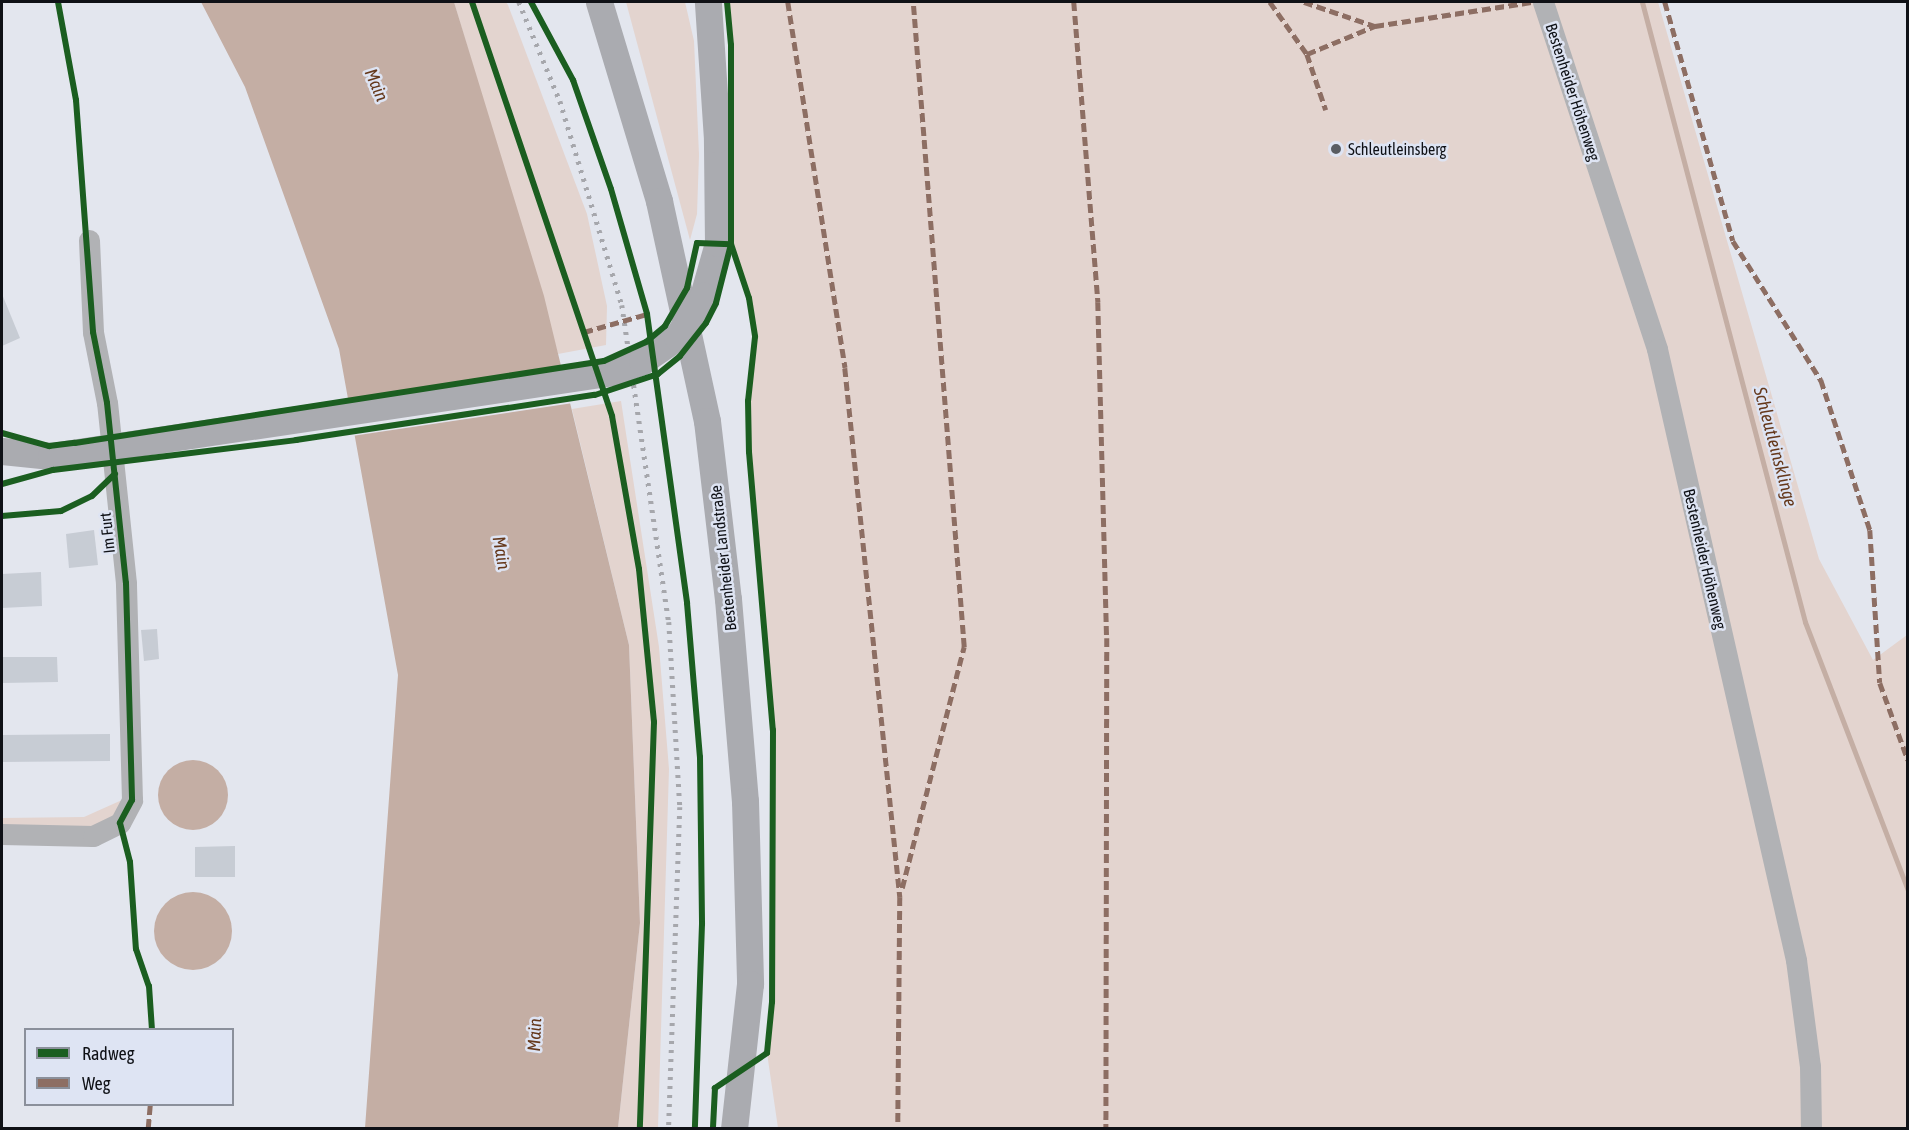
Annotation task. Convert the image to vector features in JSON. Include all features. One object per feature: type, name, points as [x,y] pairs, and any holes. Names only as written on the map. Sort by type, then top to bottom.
[{"type":"main road","name":"Bestenheider Landstraße","points":[[599,2],[659,201],[707,421],[720,528],[745,801],[750,984],[734,1128]]},
{"type":"main road","points":[[2,451],[51,456],[614,372],[642,361],[677,337],[703,296],[718,243],[717,139],[708,2]]},
{"type":"street","name":"Bestenheider Höhenweg","points":[[1543,2],[1657,349],[1796,960],[1810,1066],[1811,1128]]},
{"type":"street","name":"Im Furt","points":[[2,834],[93,836],[120,823],[132,800],[126,583],[107,403],[93,332],[89,240]]},
{"type":"shaded area","points":[[454,2],[506,2],[508,5],[587,214],[607,306],[606,345],[558,354]]},
{"type":"shaded area","points":[[626,2],[685,2],[694,41],[699,155],[697,214],[690,240]]},
{"type":"shaded area","points":[[727,2],[1658,2],[1819,559],[1873,660],[1907,635],[1907,1128],[778,1128],[767,1053],[772,1002],[773,730],[749,452],[749,401],[755,337],[749,298],[731,244],[731,45]]},
{"type":"shaded area","points":[[621,401],[659,647],[669,769],[658,1128],[618,1128],[640,923],[629,645],[572,409]]},
{"type":"shaded area","points":[[122,800],[119,813],[102,827],[2,826],[2,818],[84,817]]},
{"type":"water","name":"Main","points":[[201,2],[454,2],[544,296],[629,645],[640,923],[618,1128],[365,1128],[398,675],[339,349],[245,87]]},
{"type":"water","points":[[186,760],[200,760],[213,766],[222,775],[228,788],[226,808],[218,820],[200,830],[186,830],[173,824],[164,815],[158,802],[158,788],[164,775],[173,766]]},
{"type":"water","points":[[185,892],[201,892],[215,898],[226,909],[232,923],[232,939],[226,953],[215,964],[201,970],[185,970],[171,964],[160,953],[154,939],[154,923],[160,909],[171,898]]},
{"type":"pier","points":[[564,365],[573,403],[352,436],[345,399]]},
{"type":"building","points":[[2,294],[20,338],[2,346]]},
{"type":"building","points":[[94,530],[98,565],[69,568],[66,534]]},
{"type":"building","points":[[41,572],[42,606],[2,608],[2,574]]},
{"type":"building","points":[[157,629],[159,659],[144,661],[141,630]]},
{"type":"building","points":[[2,657],[57,657],[58,682],[2,683]]},
{"type":"building","points":[[110,734],[110,761],[2,762],[2,735]]},
{"type":"building","points":[[235,846],[235,877],[195,877],[195,847]]},
{"type":"waterway","name":"Schleutleinsklinge","points":[[1642,2],[1805,622],[1908,891]]},
{"type":"railway","points":[[519,2],[560,101],[622,305],[669,622],[680,807],[669,1128]]},
{"type":"marked path","points":[[788,2],[845,368],[900,897],[898,1128]]},
{"type":"marked path","points":[[902,888],[964,647],[913,2]]},
{"type":"marked path","points":[[1074,2],[1098,302],[1107,638],[1106,1128]]},
{"type":"marked path","points":[[1270,2],[1307,54],[1326,110]]},
{"type":"marked path","points":[[1304,2],[1375,26]]},
{"type":"marked path","points":[[1307,54],[1375,26],[1531,2]]},
{"type":"marked path","points":[[1665,2],[1733,241],[1821,380],[1870,530],[1880,683],[1908,760]]},
{"type":"marked path","points":[[584,332],[647,314]]},
{"type":"marked path","points":[[148,1128],[150,1106]]},
{"type":"cycle path","points":[[58,2],[76,100],[93,332],[107,403],[126,583],[132,800],[120,823],[130,862],[136,949],[149,986],[152,1028]]},
{"type":"cycle path","points":[[472,2],[612,416],[639,569],[654,722],[640,1128]]},
{"type":"cycle path","points":[[531,2],[573,80],[611,189],[647,314],[687,603],[700,757],[702,924],[695,1128]]},
{"type":"cycle path","points":[[2,484],[53,470],[296,440],[595,395],[658,374],[680,356],[706,323],[716,303],[731,244],[731,45],[727,2]]},
{"type":"cycle path","points":[[2,433],[49,446],[75,443],[604,361],[646,342],[665,326],[687,288],[697,243],[731,244],[749,298],[755,337],[748,401],[749,452],[773,730],[772,1002],[767,1053],[715,1088],[713,1128]]},
{"type":"cycle path","points":[[2,516],[61,511],[92,496],[115,474]]},
{"type":"place","name":"Schleutleinsberg","points":[[1336,149]]}]
